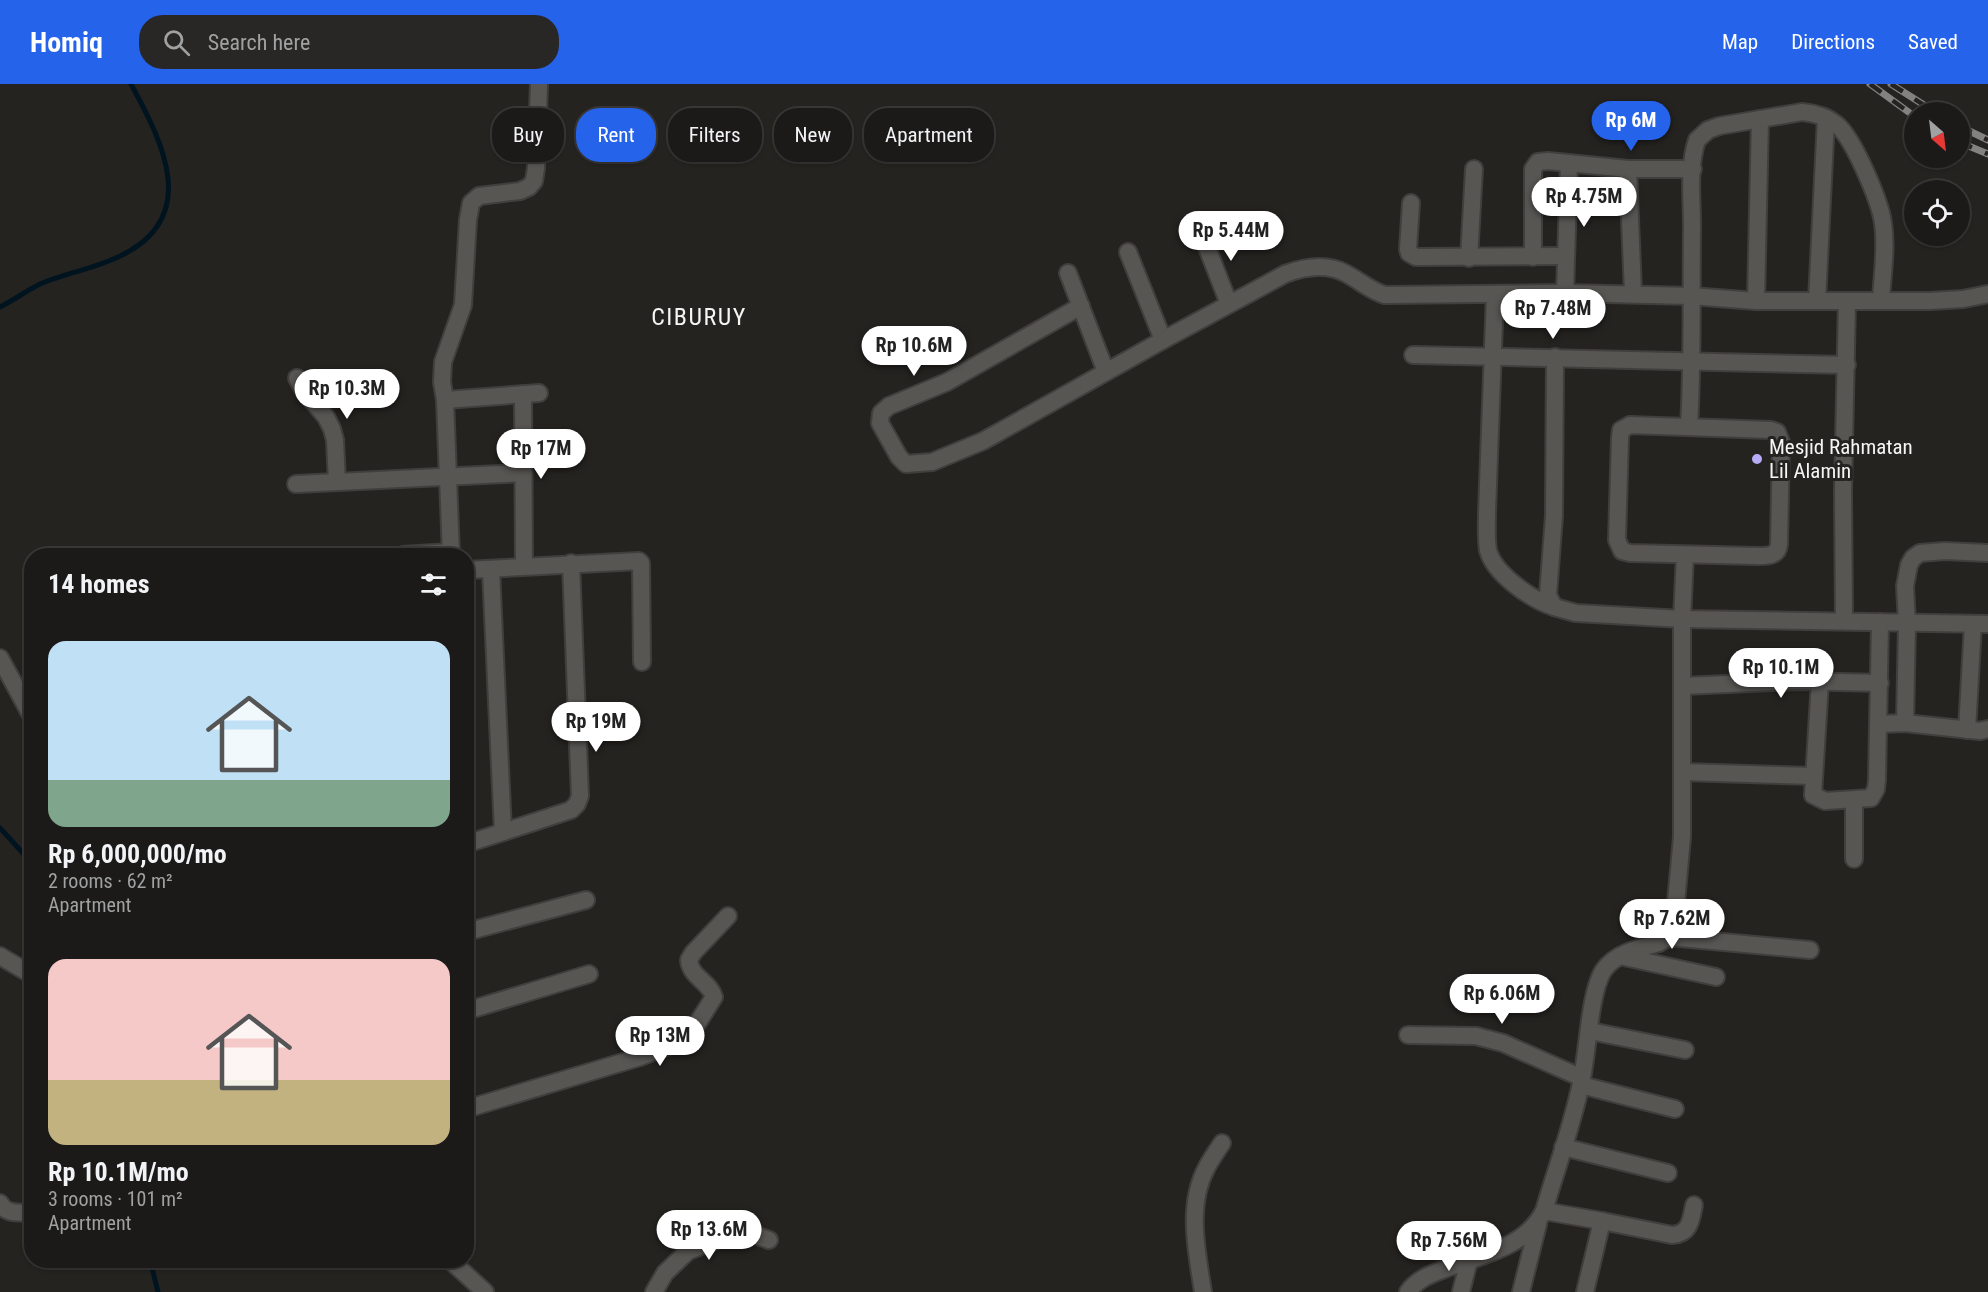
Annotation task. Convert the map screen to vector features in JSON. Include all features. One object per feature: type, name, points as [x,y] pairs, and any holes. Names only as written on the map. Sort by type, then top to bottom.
[{"type":"street","points":[[451,548],[445,400],[442,382],[443,362],[464,305],[468,220],[471,203],[479,196],[520,191],[529,187],[534,181],[539,84]]},
{"type":"street","points":[[1689,426],[1692,363],[1693,170],[1694,147],[1701,135],[1719,126],[1802,112],[1814,113],[1836,123],[1847,138],[1871,184],[1881,212],[1885,238],[1881,301]]},
{"type":"street","points":[[1817,301],[1826,118]]},
{"type":"street","points":[[1756,300],[1760,119]]},
{"type":"street","points":[[1533,257],[1535,165],[1542,161],[1628,169],[1693,170]]},
{"type":"street","points":[[1565,292],[1569,163]]},
{"type":"street","points":[[1469,258],[1474,169]]},
{"type":"street","points":[[1628,169],[1633,293]]},
{"type":"street","points":[[1411,203],[1409,253],[1416,257],[1565,256]]},
{"type":"street","points":[[1201,232],[1229,304]]},
{"type":"street","points":[[1128,252],[1163,340]]},
{"type":"street","points":[[1081,306],[947,382],[889,406],[881,413],[880,423],[899,457],[906,464],[932,462],[983,441],[1229,304],[1285,274],[1300,269],[1314,267],[1337,269],[1374,292],[1385,295],[1565,292],[1633,293],[1756,300],[1929,301],[1963,299],[1988,294]]},
{"type":"street","points":[[1068,273],[1106,372]]},
{"type":"street","points":[[1495,294],[1487,512],[1488,549],[1497,568],[1506,578],[1540,602],[1576,613],[1682,619],[1981,624],[1967,730]]},
{"type":"street","points":[[1844,621],[1847,301]]},
{"type":"street","points":[[1413,355],[1847,365]]},
{"type":"street","points":[[1554,608],[1548,595],[1554,516],[1555,357]]},
{"type":"street","points":[[297,378],[326,417],[332,429],[335,440],[337,482]]},
{"type":"street","points":[[445,400],[531,394],[523,473],[524,566]]},
{"type":"street","points":[[1630,425],[1771,430],[1779,434],[1781,442],[1779,544],[1776,552],[1768,556],[1685,555],[1630,553],[1620,548],[1617,540],[1617,480],[1620,433],[1630,425]]},
{"type":"street","points":[[296,484],[523,473]]},
{"type":"street","points":[[1905,723],[1906,574],[1913,558],[1920,553],[1945,551],[1988,553]]},
{"type":"street","points":[[1669,937],[1674,924],[1677,901],[1682,837],[1682,619],[1685,555]]},
{"type":"street","points":[[474,570],[636,560],[641,563],[642,662]]},
{"type":"street","points":[[474,841],[571,810],[577,804],[580,796],[571,563]]},
{"type":"street","points":[[491,570],[503,832]]},
{"type":"street","points":[[1820,681],[1812,791],[1816,798],[1825,801],[1871,798],[1876,789],[1880,622]]},
{"type":"street","points":[[2,665],[24,701]]},
{"type":"street","points":[[1682,686],[1820,681],[1880,683]]},
{"type":"street","points":[[1879,723],[1905,723],[1967,730],[1988,729]]},
{"type":"street","points":[[1683,772],[1814,776]]},
{"type":"street","points":[[1854,800],[1854,859]]},
{"type":"street","points":[[474,930],[586,900]]},
{"type":"street","points":[[474,1107],[640,1057],[680,1040],[697,1024],[714,997],[712,991],[691,970],[689,960],[728,916]]},
{"type":"street","points":[[1521,1292],[1581,1082],[1598,982],[1608,965],[1630,951],[1659,943],[1669,937],[1810,950]]},
{"type":"street","points":[[0,956],[24,970]]},
{"type":"street","points":[[1620,956],[1716,978]]},
{"type":"street","points":[[474,1009],[589,974]]},
{"type":"street","points":[[1590,1031],[1685,1050]]},
{"type":"street","points":[[1408,1035],[1476,1036],[1503,1043],[1581,1082],[1675,1109]]},
{"type":"street","points":[[1203,1292],[1194,1234],[1195,1205],[1206,1168],[1222,1143]]},
{"type":"street","points":[[1563,1147],[1668,1173]]},
{"type":"street","points":[[0,1203],[9,1212],[24,1213]]},
{"type":"street","points":[[1541,1217],[1602,1221],[1676,1235],[1688,1228],[1694,1204]]},
{"type":"street","points":[[1408,1292],[1424,1277],[1521,1238],[1541,1217]]},
{"type":"street","points":[[1585,1292],[1602,1221]]},
{"type":"street","points":[[654,1292],[665,1273],[688,1251],[734,1234],[750,1233],[770,1240]]},
{"type":"street","points":[[1461,1292],[1469,1260]]},
{"type":"street","points":[[459,1268],[485,1292]]},
{"type":"waterway","points":[[0,307],[40,284],[118,257],[144,241],[160,222],[167,201],[168,178],[154,131],[131,84]]},
{"type":"waterway","points":[[0,828],[24,854]]},
{"type":"waterway","points":[[152,1268],[158,1292]]},
{"type":"railway","points":[[1870,84],[1904,109]]},
{"type":"railway","points":[[1891,84],[1919,102]]},
{"type":"railway","points":[[1970,131],[1988,140]]},
{"type":"railway","points":[[1970,147],[1988,154]]},
{"type":"place","name":"Mesjid Rahmatan Lil Alamin","points":[[1757,459]]},
{"type":"district","name":"CIBURUY","points":[[699,317]]}]
